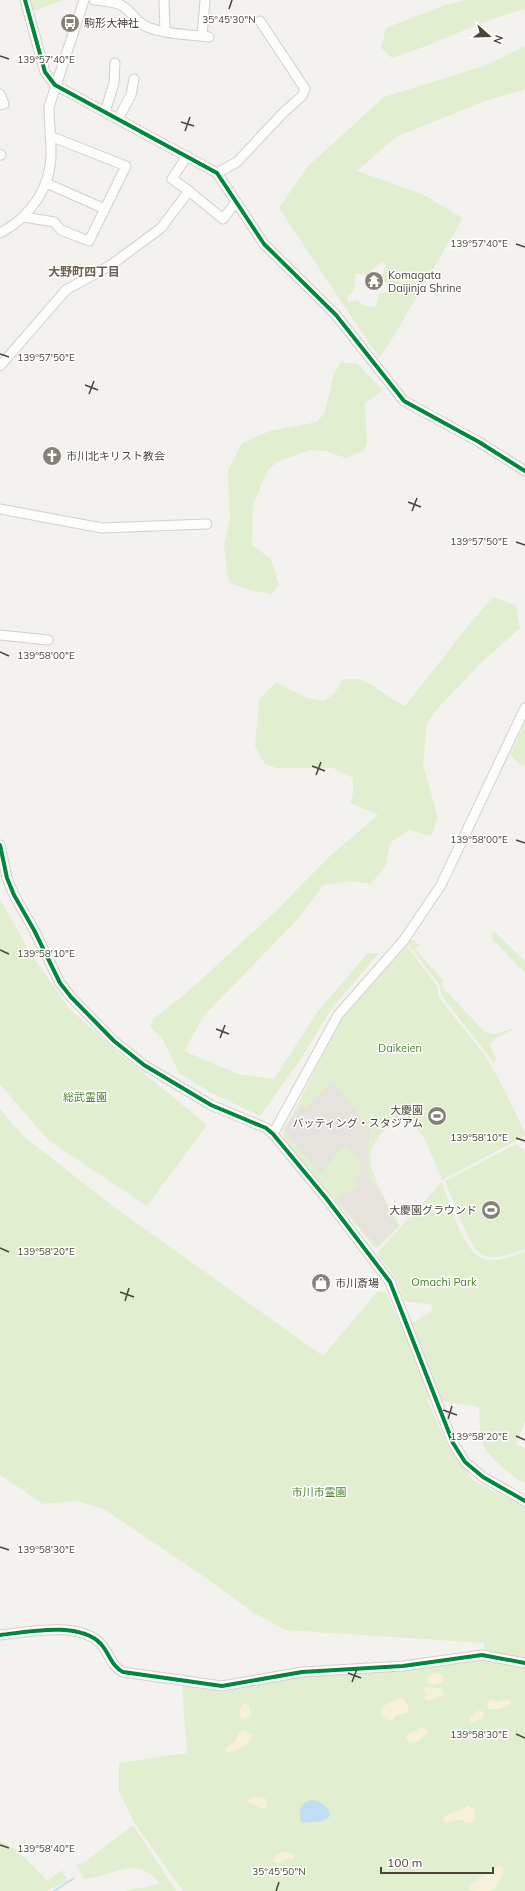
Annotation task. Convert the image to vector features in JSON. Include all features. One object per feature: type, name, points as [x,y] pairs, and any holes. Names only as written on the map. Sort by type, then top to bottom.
[{"type":"street","points":[[25,0],[45,72],[55,85],[217,173],[264,244],[336,315],[404,401],[479,442],[525,471]]},
{"type":"street","points":[[0,233],[24,217],[39,198],[46,183],[51,151],[49,107],[84,0]]},
{"type":"street","points":[[94,0],[118,4],[124,7],[137,22],[149,28],[165,32],[206,36],[205,0]]},
{"type":"street","points":[[164,0],[165,32]]},
{"type":"street","points":[[217,173],[238,162],[282,114],[302,96],[305,89],[260,21]]},
{"type":"street","points":[[105,112],[114,83],[115,63]]},
{"type":"street","points":[[118,119],[130,95],[134,79]]},
{"type":"street","points":[[0,94],[4,104],[0,105]]},
{"type":"street","points":[[24,217],[54,222],[61,230],[89,241],[126,166],[50,136]]},
{"type":"street","points":[[187,156],[172,179],[223,219],[236,202]]},
{"type":"street","points":[[46,183],[105,209]]},
{"type":"street","points":[[0,366],[66,290],[111,265],[161,228],[189,191]]},
{"type":"street","points":[[0,509],[102,528],[207,524]]},
{"type":"street","points":[[0,635],[48,640]]},
{"type":"street","points":[[273,1134],[338,1014],[404,940],[440,884],[525,708]]},
{"type":"street","points":[[0,845],[7,878],[14,895],[34,930],[60,983],[71,997],[114,1041],[144,1065],[211,1105],[266,1128],[273,1134],[326,1198],[390,1282],[453,1443],[465,1462],[483,1477],[525,1501]]},
{"type":"street","points":[[0,1635],[50,1630],[64,1630],[85,1634],[101,1644],[117,1670],[222,1686],[302,1672],[403,1666],[482,1655],[525,1663]]},
{"type":"green space","points":[[27,0],[63,0],[34,11]]},
{"type":"green space","points":[[466,0],[525,0],[525,9],[491,20],[392,58],[381,48],[386,28],[445,5]]},
{"type":"green space","points":[[525,46],[525,89],[482,102],[396,137],[357,171],[422,194],[463,218],[392,339],[379,358],[279,208],[307,167],[384,97],[484,66]],"holes":[[[382,262],[386,265],[380,280],[392,285],[390,290],[379,294],[375,308],[362,305],[357,300],[348,302],[347,296],[355,286],[355,274],[370,274],[372,270]]]},
{"type":"green space","points":[[341,362],[357,364],[383,390],[365,404],[367,442],[364,451],[346,458],[325,451],[310,450],[277,462],[268,470],[253,504],[252,545],[271,559],[279,585],[272,594],[249,590],[230,583],[227,573],[224,544],[230,520],[228,471],[242,443],[270,431],[317,422],[325,412],[334,373]]},
{"type":"green space","points":[[493,597],[516,605],[520,628],[481,663],[439,707],[427,723],[423,765],[438,818],[431,836],[409,830],[390,843],[386,865],[371,884],[350,881],[324,885],[296,921],[204,1016],[184,1051],[238,1074],[274,1079],[318,1011],[368,953],[379,953],[332,1008],[300,1060],[260,1116],[208,1091],[179,1073],[162,1038],[150,1027],[153,1019],[184,995],[275,912],[330,856],[378,815],[350,803],[353,793],[353,778],[333,768],[276,768],[265,764],[255,747],[259,699],[276,682],[307,698],[324,701],[335,693],[342,680],[356,679],[362,680],[405,706],[472,621]]},
{"type":"green space","points":[[525,723],[525,765],[523,767],[510,755]]},
{"type":"green space","name":"総武霊園","points":[[0,899],[31,954],[69,1008],[116,1051],[207,1125],[147,1206],[48,1140],[0,1084]]},
{"type":"green space","points":[[495,932],[525,961],[525,973],[493,940],[492,933]]},
{"type":"green space","points":[[412,939],[419,945],[415,949],[443,980],[442,987],[485,1032],[495,1034],[518,1027],[496,1038],[489,1045],[496,1058],[494,1063],[441,995],[440,986],[408,944]]},
{"type":"green space","name":"Daikeien","points":[[407,946],[438,987],[438,996],[486,1057],[502,1085],[525,1132],[525,1136],[442,1180],[425,1139],[404,1111],[380,1135],[371,1152],[370,1159],[375,1178],[385,1200],[400,1226],[376,1249],[285,1140],[283,1133],[342,1018]]},
{"type":"green space","name":"市川市霊園","points":[[0,1109],[22,1135],[114,1207],[323,1356],[377,1292],[386,1292],[402,1329],[431,1312],[432,1305],[404,1301],[395,1278],[377,1253],[442,1182],[460,1232],[471,1249],[478,1256],[483,1259],[495,1260],[515,1256],[525,1251],[525,1421],[516,1444],[525,1448],[525,1484],[515,1478],[491,1456],[484,1447],[480,1432],[479,1407],[427,1399],[449,1449],[474,1481],[525,1507],[525,1661],[485,1652],[484,1643],[286,1630],[254,1613],[206,1578],[102,1508],[76,1501],[43,1504],[0,1475]]},
{"type":"green space","name":"大慶園グラウンド","points":[[516,1144],[525,1151],[525,1248],[508,1255],[488,1257],[478,1252],[469,1238],[445,1181]]},
{"type":"green space","points":[[482,1658],[525,1667],[525,1891],[183,1891],[135,1824],[119,1791],[119,1763],[187,1753],[182,1685],[222,1692],[305,1676]]},
{"type":"green space","points":[[133,1825],[176,1891],[124,1891],[160,1884],[151,1875],[134,1868],[84,1879],[76,1865],[85,1862]]},
{"type":"green space","points":[[0,1841],[17,1850],[47,1881],[62,1870],[67,1881],[47,1891],[0,1891]]},
{"type":"sand","points":[[435,1673],[443,1675],[443,1682],[435,1685],[427,1683],[428,1676]]},
{"type":"sand","points":[[425,1688],[441,1688],[444,1695],[427,1701],[424,1697],[427,1694],[423,1692]]},
{"type":"sand","points":[[403,1698],[409,1706],[407,1713],[395,1716],[392,1721],[385,1719],[381,1714],[382,1707],[396,1699]]},
{"type":"sand","points":[[490,1699],[497,1702],[509,1699],[511,1704],[500,1709],[489,1709],[487,1704]]},
{"type":"sand","points":[[244,1704],[249,1705],[251,1714],[250,1716],[242,1719],[240,1711]]},
{"type":"sand","points":[[477,1711],[482,1711],[484,1713],[482,1719],[471,1723],[469,1719]]},
{"type":"sand","points":[[420,1727],[426,1729],[427,1732],[423,1737],[416,1742],[408,1741],[406,1738],[408,1734],[416,1731]]},
{"type":"sand","points":[[244,1730],[253,1735],[249,1742],[243,1747],[229,1753],[225,1752],[225,1748],[234,1742],[239,1733]]},
{"type":"sand","points":[[253,1797],[264,1798],[268,1801],[266,1808],[262,1809],[248,1802],[249,1799]]},
{"type":"sand","points":[[468,1806],[476,1810],[475,1820],[473,1822],[469,1823],[458,1820],[445,1823],[442,1821],[445,1816]]},
{"type":"sand","points":[[284,1852],[289,1852],[295,1855],[294,1859],[285,1859],[281,1863],[275,1863],[274,1856]]},
{"type":"sand","points":[[500,1865],[503,1867],[503,1874],[502,1878],[495,1887],[489,1891],[470,1890],[469,1887],[475,1882],[489,1871]]},
{"type":"shaded area","points":[[331,1082],[337,1087],[371,1130],[367,1157],[368,1177],[385,1200],[383,1202],[390,1210],[388,1212],[398,1226],[377,1246],[338,1199],[348,1190],[351,1193],[359,1185],[354,1179],[361,1172],[359,1158],[345,1145],[320,1174],[283,1129],[302,1106],[306,1109]]},
{"type":"water","points":[[312,1800],[325,1806],[329,1811],[329,1817],[322,1821],[302,1823],[300,1811],[302,1805]]},
{"type":"waterway","points":[[54,1891],[73,1879]]},
{"type":"cycle path","points":[[25,0],[45,72],[55,85],[217,173],[264,244],[336,315],[404,401],[479,442],[525,471]]},
{"type":"cycle path","points":[[0,845],[7,878],[14,895],[34,930],[60,983],[71,997],[114,1041],[144,1065],[211,1105],[266,1128],[273,1134],[326,1198],[390,1282],[453,1443],[465,1462],[483,1477],[525,1501]]},
{"type":"cycle path","points":[[0,1635],[38,1630],[67,1630],[80,1632],[101,1644],[116,1667],[123,1672],[222,1686],[302,1672],[403,1666],[482,1655],[525,1663]]},
{"type":"place","name":"駒形大神社","points":[[70,23]]},
{"type":"place","name":"Komagata Daijinja Shrine","points":[[374,281]]},
{"type":"place","name":"市川北キリスト教会","points":[[52,456]]},
{"type":"place","name":"大慶園 バッティング・スタジアム","points":[[437,1116]]},
{"type":"place","name":"大慶園グラウンド","points":[[491,1210]]},
{"type":"place","name":"市川斎場","points":[[321,1283]]},
{"type":"district","name":"大野町四丁目","points":[[84,271]]},
{"type":"park label","name":"Omachi Park","points":[[444,1282]]}]
